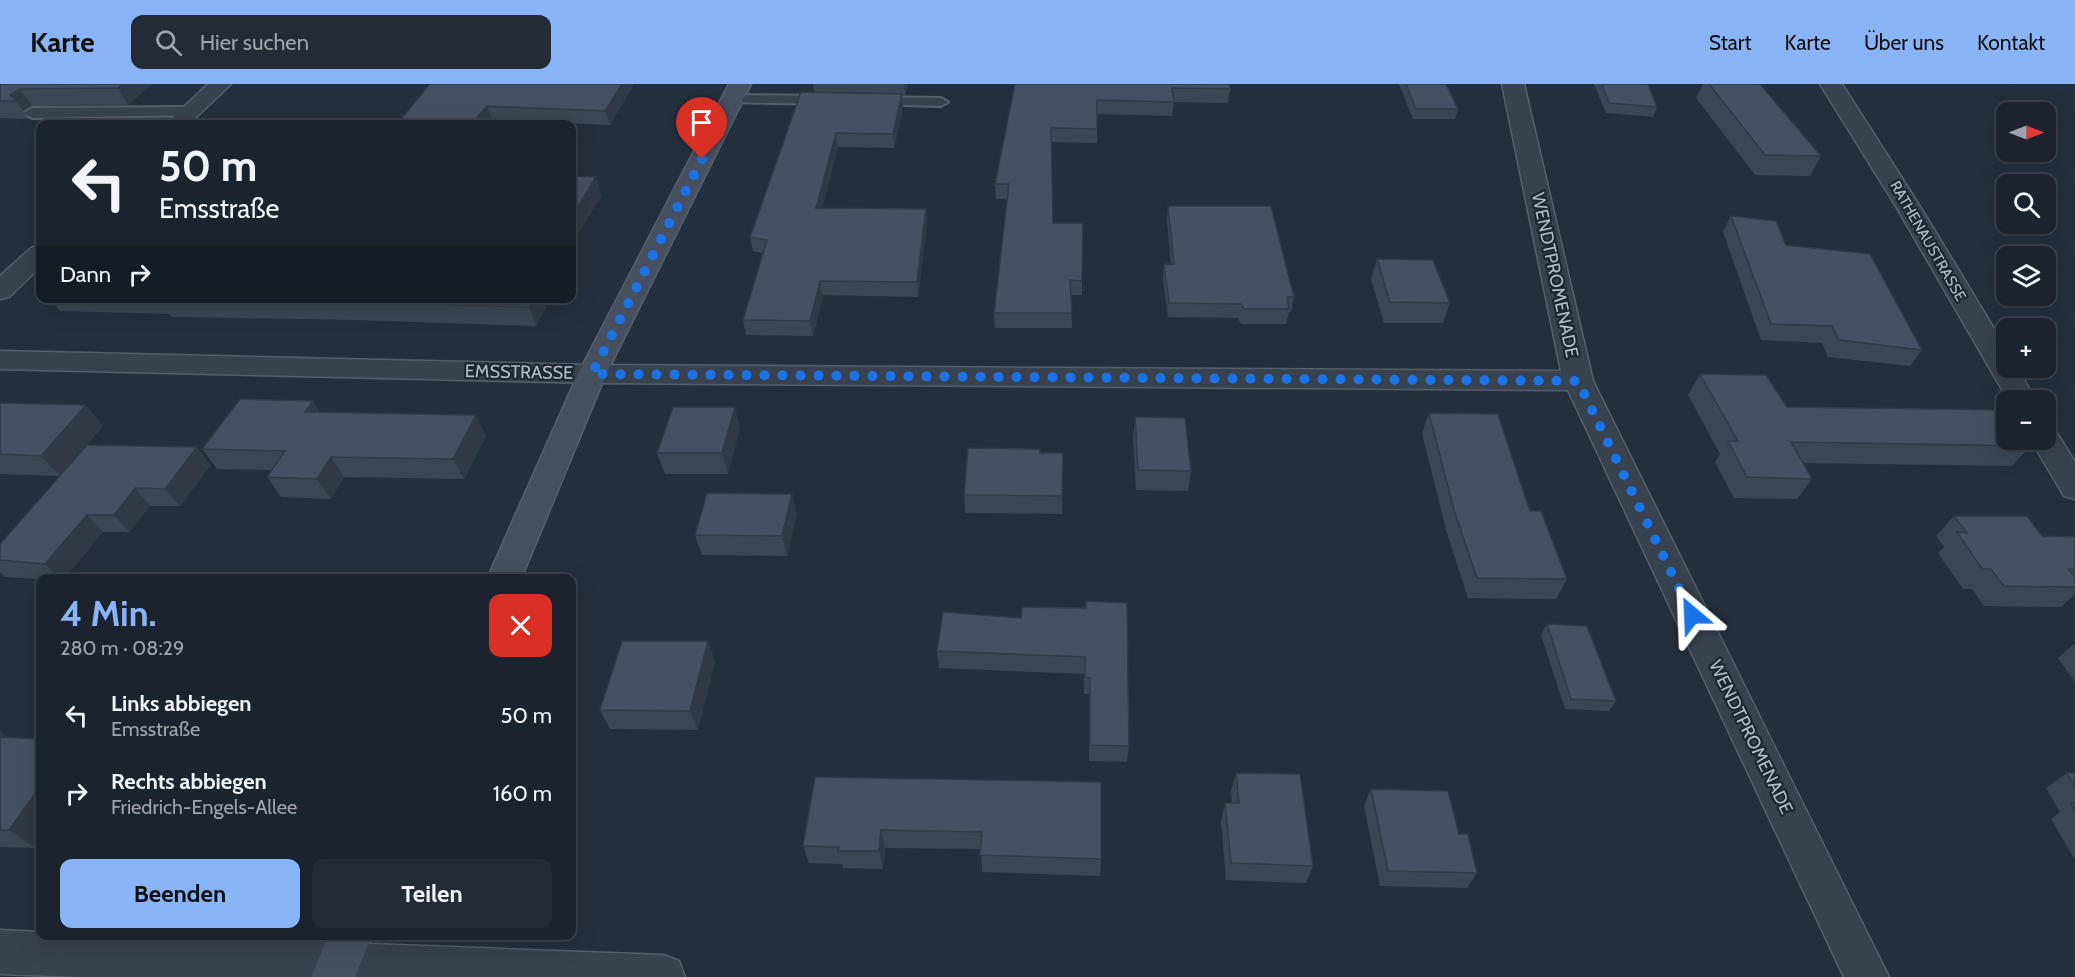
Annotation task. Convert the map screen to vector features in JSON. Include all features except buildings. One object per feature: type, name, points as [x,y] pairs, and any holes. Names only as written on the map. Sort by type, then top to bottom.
[{"type":"street","points":[[184,118],[220,84]]},
{"type":"street","name":"WENDTPROMENADE","points":[[1513,84],[1578,381],[1867,977]]},
{"type":"street","name":"RATHENAUSTRASSE","points":[[1831,84],[1910,207],[2016,390]]},
{"type":"street","points":[[506,574],[592,374],[736,91]]},
{"type":"street","points":[[0,291],[36,257]]},
{"type":"street","name":"EMSSTRASSE","points":[[0,360],[592,374],[1578,381]]},
{"type":"street","points":[[2052,450],[2075,488]]},
{"type":"street","points":[[0,952],[340,959],[663,977]]},
{"type":"lane","points":[[736,91],[851,101],[940,102]]},
{"type":"lane","points":[[32,113],[184,118]]},
{"type":"route","points":[[702,159],[592,374],[1578,381],[1692,615]]}]
